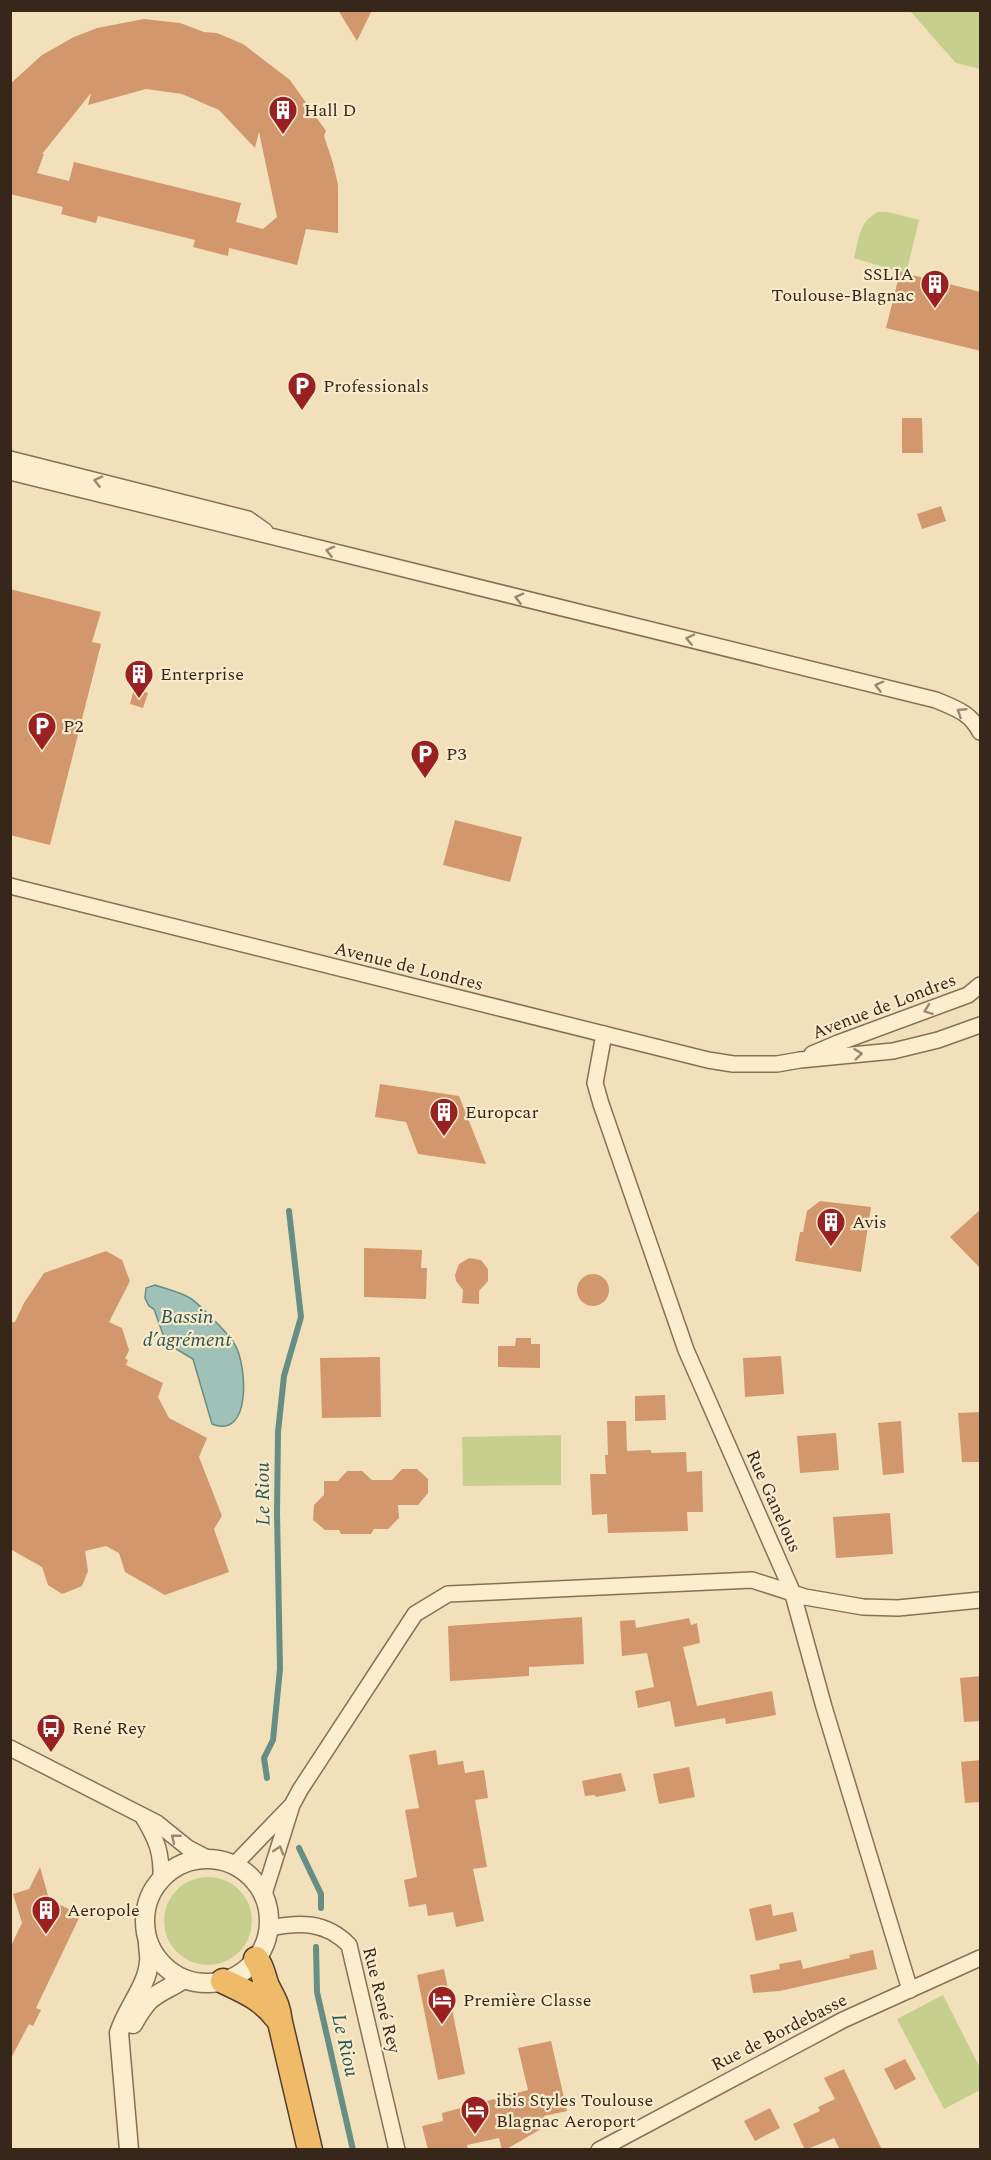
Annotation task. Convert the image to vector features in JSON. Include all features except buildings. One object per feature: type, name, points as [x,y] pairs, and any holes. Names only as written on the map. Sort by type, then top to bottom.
[{"type":"highway","points":[[256,1959],[263,1969],[267,1984],[278,2005],[310,2150]]},
{"type":"highway","points":[[223,1981],[253,1995],[267,2006],[280,2022]]},
{"type":"street","points":[[10,459],[248,519],[272,537]]},
{"type":"street","points":[[10,472],[936,700],[962,710],[981,732]]},
{"type":"street","name":"Avenue de Londres","points":[[10,886],[603,1034],[733,1064],[777,1064],[893,1051],[938,1040],[981,1025]]},
{"type":"street","name":"Avenue de Londres","points":[[800,1060],[838,1043],[968,995],[981,985]]},
{"type":"street","name":"Rue Ganelous","points":[[603,1034],[595,1083],[638,1216],[686,1350],[792,1591],[824,1707],[910,1990]]},
{"type":"street","points":[[234,1864],[292,1805],[415,1614],[448,1594],[752,1580],[805,1597],[863,1608],[898,1608],[981,1600]]},
{"type":"street","points":[[10,1748],[157,1823],[188,1848],[207,1858],[234,1864],[251,1876],[264,1894],[268,1906],[269,1928],[263,1948],[246,1969],[223,1981],[202,1982],[184,1979],[166,1968],[152,1951],[145,1930],[145,1908],[149,1896],[172,1869],[184,1862],[207,1858]]},
{"type":"street","points":[[264,1894],[292,1805]]},
{"type":"street","points":[[143,1817],[157,1841],[162,1863],[161,1880]]},
{"type":"street","name":"Rue René Rey","points":[[269,1928],[296,1923],[327,1929],[340,1936],[349,1945],[353,1953],[397,2150]]},
{"type":"street","points":[[129,2150],[119,2033],[123,2018],[142,1983],[149,1963],[148,1941]]},
{"type":"street","name":"Rue de Bordebasse","points":[[599,2150],[843,2020],[981,1958]]},
{"type":"street","points":[[122,2058],[133,2024],[147,2002],[155,1994],[184,1979]]},
{"type":"green space","points":[[910,11],[980,11],[980,69],[956,63]]},
{"type":"green space","points":[[878,212],[888,212],[919,220],[906,274],[854,258],[863,226]]},
{"type":"green space","points":[[561,1435],[561,1485],[463,1486],[462,1437]]},
{"type":"green space","points":[[208,1877],[225,1880],[239,1890],[249,1904],[252,1921],[249,1938],[239,1952],[225,1962],[208,1965],[191,1962],[177,1952],[167,1938],[164,1921],[167,1904],[177,1890],[191,1880]]},
{"type":"green space","points":[[943,1995],[980,2068],[980,2090],[944,2109],[897,2019]]},
{"type":"water","name":"Bassin d’agrément","points":[[155,1285],[190,1298],[214,1320],[235,1345],[242,1368],[243,1398],[240,1411],[234,1421],[225,1426],[212,1424],[193,1359],[166,1343],[154,1309],[149,1306],[145,1298],[146,1288]]},
{"type":"waterway","name":"Le Riou","points":[[267,1778],[264,1758],[273,1740],[280,1669],[278,1432],[284,1376],[301,1317],[289,1211]]},
{"type":"waterway","name":"Le Riou","points":[[299,1848],[321,1894],[321,1908]]},
{"type":"waterway","name":"Le Riou","points":[[316,1947],[317,1992],[353,2150]]},
{"type":"place","name":"Hall D","points":[[283,136]]},
{"type":"place","name":"SSLIA Toulouse-Blagnac","points":[[935,310]]},
{"type":"place","name":"Professionals","points":[[302,412]]},
{"type":"place","name":"Enterprise","points":[[139,700]]},
{"type":"place","name":"P2","points":[[42,752]]},
{"type":"place","name":"P3","points":[[425,780]]},
{"type":"place","name":"Europcar","points":[[444,1138]]},
{"type":"place","name":"Avis","points":[[831,1248]]},
{"type":"place","name":"René Rey","points":[[51,1754]]},
{"type":"place","name":"Aeropole","points":[[46,1936]]},
{"type":"place","name":"Première Classe","points":[[442,2026]]},
{"type":"place","name":"ibis Styles Toulouse Blagnac Aeroport","points":[[475,2136]]}]
